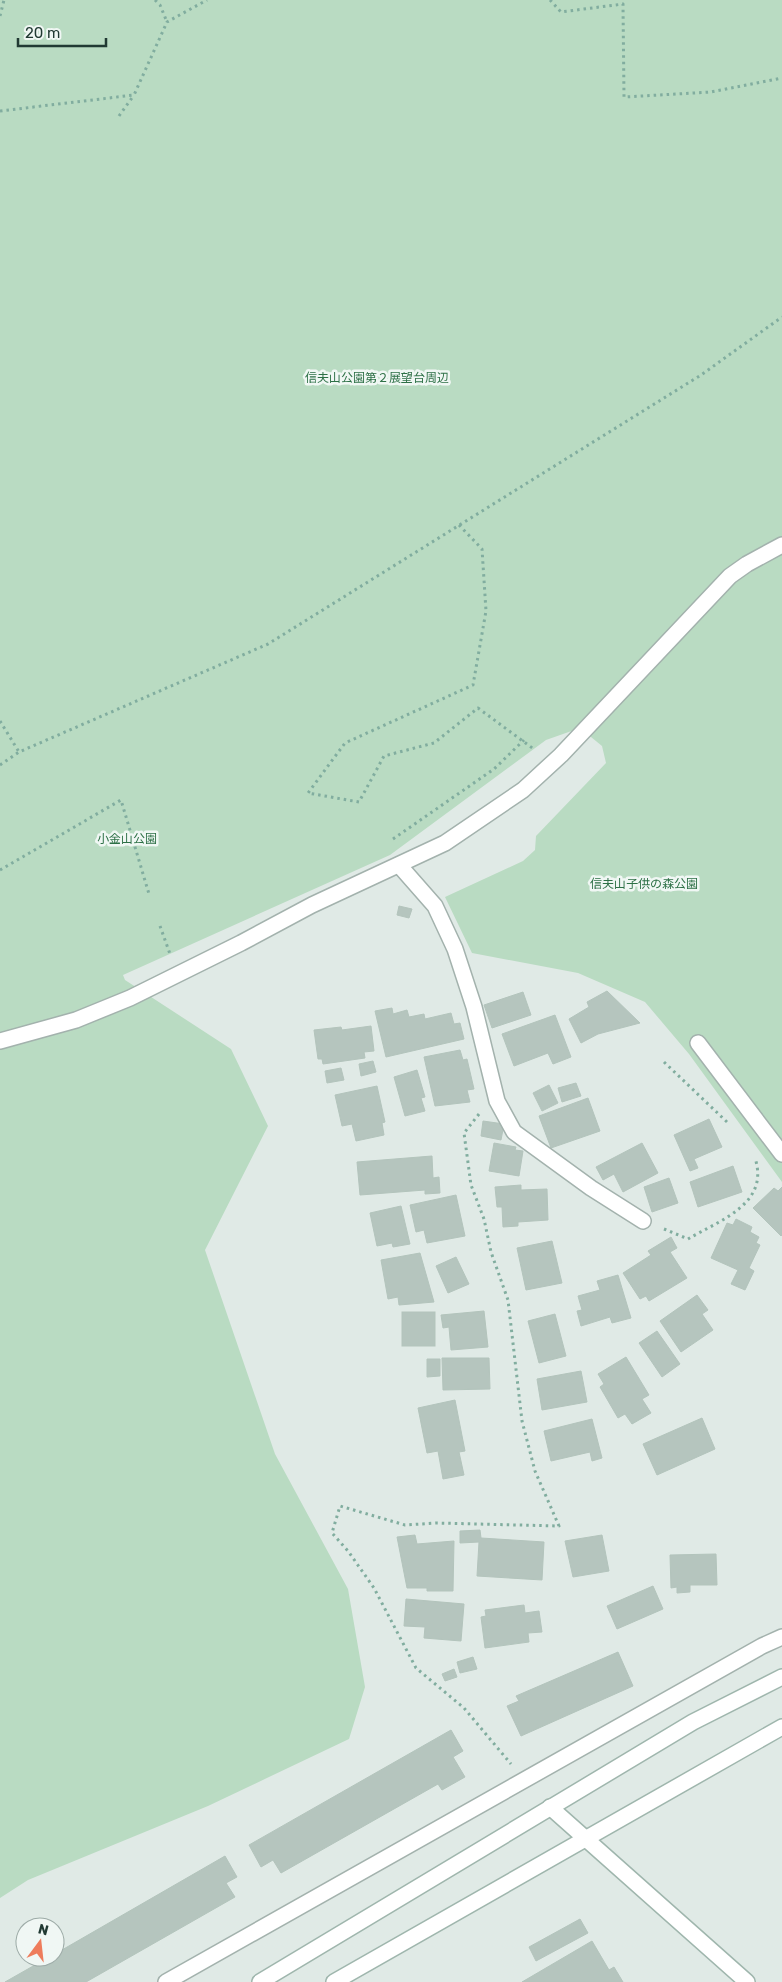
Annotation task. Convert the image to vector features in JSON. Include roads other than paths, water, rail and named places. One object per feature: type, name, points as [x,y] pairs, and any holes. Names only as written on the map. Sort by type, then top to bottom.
[{"type":"street","points":[[0,1041],[76,1020],[130,998],[312,905],[445,843],[523,790],[551,764],[730,576],[747,564],[782,545]]},
{"type":"street","points":[[399,865],[435,906],[455,949],[474,1007],[497,1101],[514,1132],[591,1188],[643,1221]]},
{"type":"street","points":[[698,1044],[782,1154]]},
{"type":"street","points":[[166,1982],[762,1646],[782,1637]]},
{"type":"street","points":[[260,1982],[693,1722],[782,1677]]},
{"type":"street","points":[[334,1982],[587,1840],[782,1727]]},
{"type":"street","points":[[550,1807],[747,1982]]},
{"type":"park label","name":"信夫山公園第２展望台周辺","points":[[377,378]]},
{"type":"park label","name":"小金山公園","points":[[127,839]]},
{"type":"park label","name":"信夫山子供の森公園","points":[[644,884]]}]
